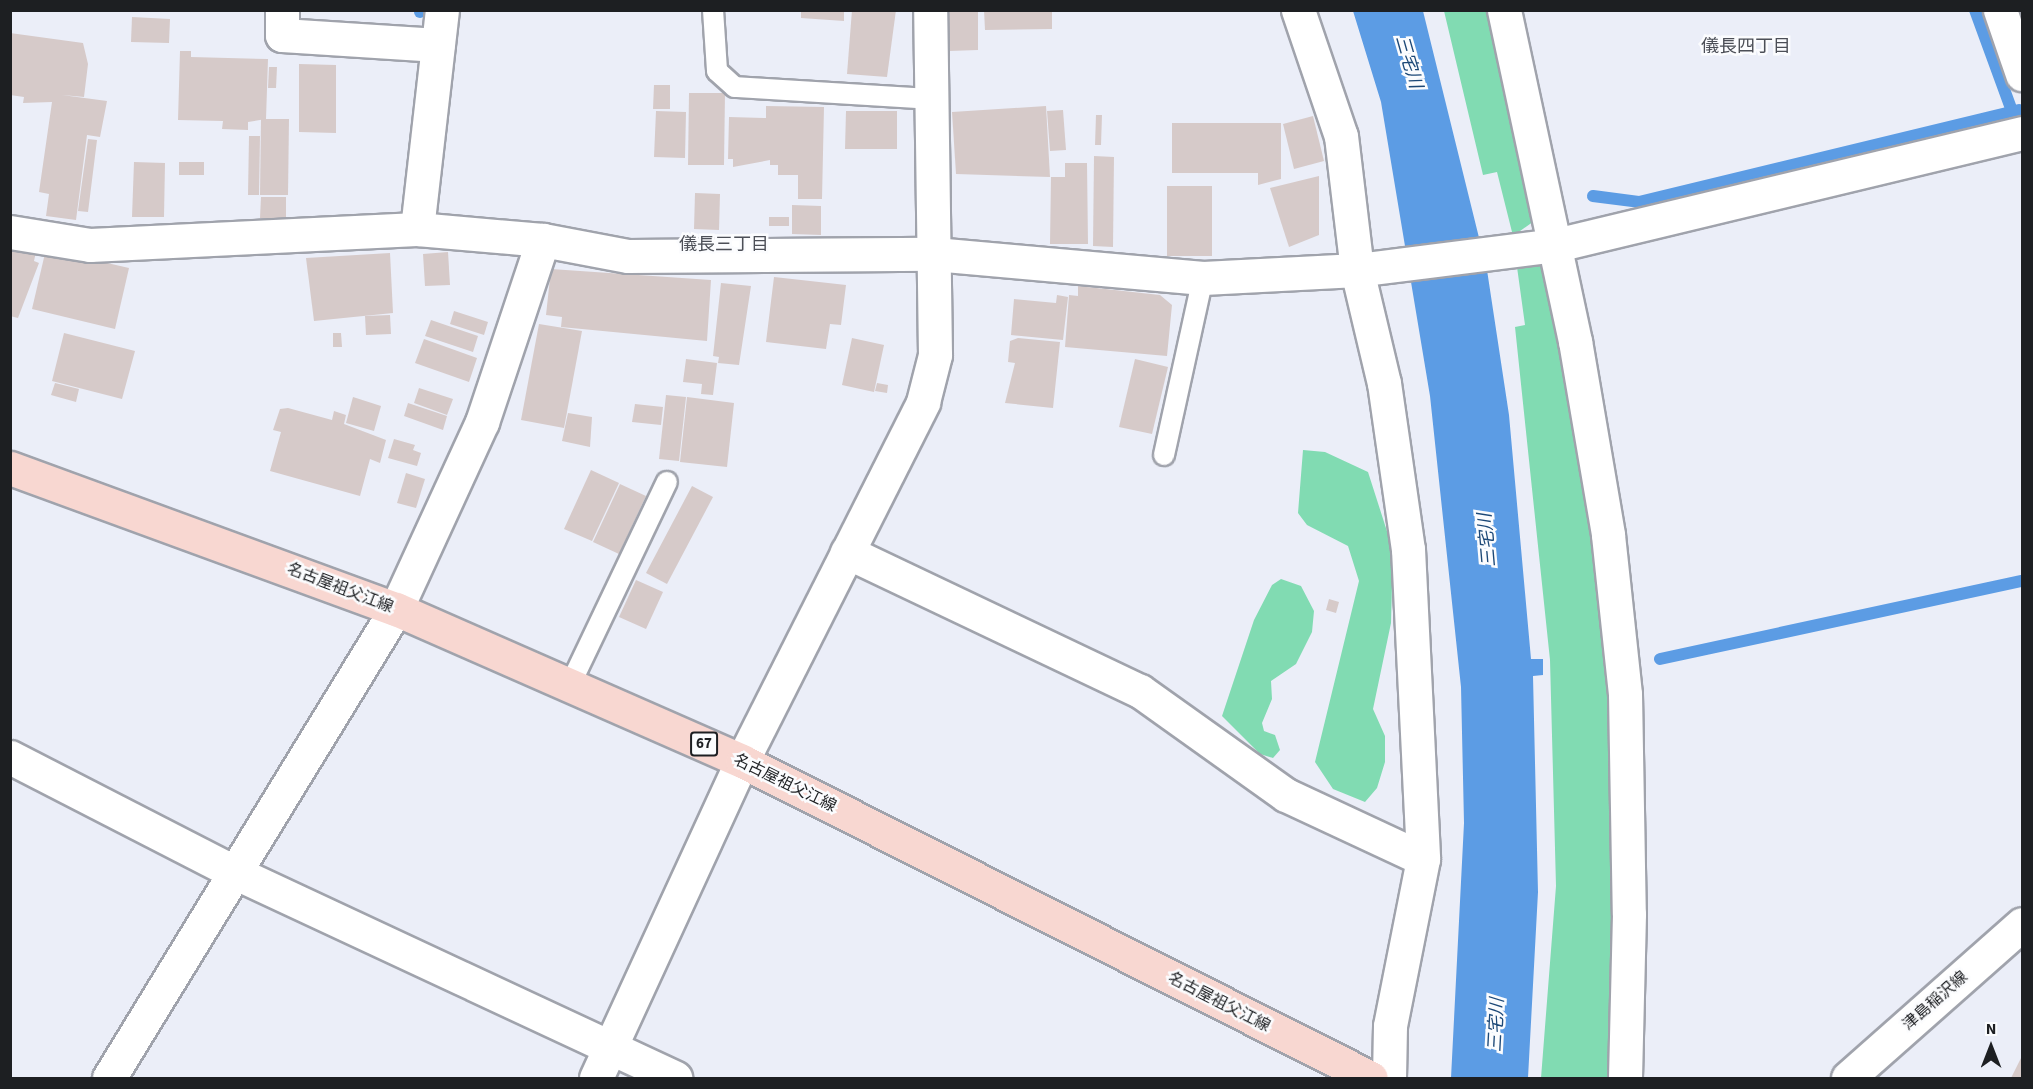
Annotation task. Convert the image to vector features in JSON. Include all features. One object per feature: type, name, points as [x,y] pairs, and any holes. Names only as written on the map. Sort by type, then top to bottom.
[{"type":"main road","name":"名古屋祖父江線","points":[[10,468],[396,609],[742,760],[1371,1078]]},
{"type":"street","points":[[282,10],[282,35],[438,45]]},
{"type":"street","points":[[417,229],[442,10]]},
{"type":"street","points":[[596,1078],[742,760],[923,402],[935,355],[930,10]]},
{"type":"street","points":[[1298,10],[1341,136],[1384,383],[1408,549],[1423,859],[1390,1026],[1389,1078]]},
{"type":"street","points":[[1504,10],[1556,245],[1608,535],[1625,694],[1629,914],[1625,1078]]},
{"type":"street","points":[[2000,10],[2022,75]]},
{"type":"street","points":[[10,232],[90,245],[417,229],[543,240],[628,256],[934,254],[1203,278],[1365,269],[1556,245],[2022,133]]},
{"type":"street","points":[[121,1074],[234,872],[396,609],[482,422],[543,240]]},
{"type":"street","points":[[847,552],[1140,691],[1286,795],[1423,859]]},
{"type":"street","points":[[10,757],[234,872],[675,1078]]},
{"type":"street","name":"津島稲沢線","points":[[1848,1078],[2022,924]]},
{"type":"lane","points":[[713,10],[717,71],[735,87],[932,99]]},
{"type":"lane","points":[[1164,455],[1203,278]]},
{"type":"lane","points":[[570,685],[667,482]]},
{"type":"green space","points":[[1444,11],[1492,11],[1537,219],[1513,236],[1497,172],[1483,175]]},
{"type":"green space","points":[[1551,260],[1596,525],[1610,691],[1616,1078],[1541,1078],[1556,886],[1550,660],[1515,327],[1525,325],[1517,267]]},
{"type":"green space","points":[[1303,450],[1325,452],[1368,472],[1393,550],[1391,623],[1373,709],[1385,736],[1385,762],[1377,788],[1365,802],[1333,789],[1315,762],[1359,581],[1348,546],[1307,525],[1298,513]]},
{"type":"green space","points":[[1281,579],[1301,586],[1314,611],[1312,632],[1296,664],[1271,681],[1272,699],[1262,723],[1264,731],[1275,735],[1280,750],[1273,758],[1260,754],[1222,716],[1254,620],[1272,585]]},
{"type":"water","name":"三宅川","points":[[1353,11],[1423,11],[1487,270],[1509,415],[1531,659],[1543,659],[1543,675],[1533,676],[1538,892],[1528,1078],[1451,1078],[1464,823],[1461,687],[1430,396],[1381,102]]},
{"type":"building","points":[[801,10],[844,10],[844,21],[801,18]]},
{"type":"building","points":[[852,10],[896,10],[887,77],[847,74]]},
{"type":"building","points":[[948,10],[978,10],[978,50],[949,51]]},
{"type":"building","points":[[984,10],[1052,10],[1052,29],[985,30]]},
{"type":"building","points":[[132,17],[170,19],[169,43],[131,42]]},
{"type":"building","points":[[10,33],[83,43],[88,64],[84,97],[62,95],[107,101],[100,137],[87,135],[76,220],[46,216],[49,194],[39,192],[52,102],[23,103],[24,97],[10,95]]},
{"type":"building","points":[[180,51],[191,51],[191,57],[268,59],[266,119],[248,122],[248,130],[222,129],[223,121],[178,120]]},
{"type":"building","points":[[299,64],[336,65],[336,133],[299,132]]},
{"type":"building","points":[[269,67],[277,67],[276,88],[268,88]]},
{"type":"building","points":[[654,85],[670,85],[670,109],[653,109]]},
{"type":"building","points":[[689,93],[725,93],[724,165],[688,165]]},
{"type":"building","points":[[766,106],[824,107],[822,199],[798,199],[798,175],[778,175],[778,165],[770,165],[770,160],[733,167],[733,159],[728,159],[729,117],[766,118]]},
{"type":"building","points":[[1046,106],[1050,177],[956,174],[952,112]]},
{"type":"building","points":[[1063,110],[1066,150],[1050,151],[1047,111]]},
{"type":"building","points":[[656,111],[686,112],[685,158],[654,157]]},
{"type":"building","points":[[846,111],[897,111],[897,149],[845,149]]},
{"type":"building","points":[[1096,115],[1102,115],[1101,145],[1095,145]]},
{"type":"building","points":[[1313,116],[1324,161],[1294,169],[1283,124]]},
{"type":"building","points":[[261,119],[289,119],[288,195],[260,195]]},
{"type":"building","points":[[1172,123],[1281,123],[1281,179],[1258,185],[1258,173],[1172,173]]},
{"type":"building","points":[[249,136],[260,136],[259,195],[248,195]]},
{"type":"building","points":[[88,139],[97,140],[88,212],[78,211]]},
{"type":"building","points":[[1094,156],[1114,157],[1113,247],[1093,246]]},
{"type":"building","points":[[134,162],[165,163],[164,217],[132,217]]},
{"type":"building","points":[[179,162],[204,162],[204,175],[179,175]]},
{"type":"building","points":[[1065,163],[1087,163],[1088,244],[1050,244],[1051,177],[1065,177]]},
{"type":"building","points":[[1319,176],[1319,235],[1289,247],[1270,188]]},
{"type":"building","points":[[1167,186],[1212,186],[1212,256],[1167,256]]},
{"type":"building","points":[[695,193],[720,194],[719,230],[694,229]]},
{"type":"building","points":[[261,197],[286,197],[286,218],[260,218]]},
{"type":"building","points":[[792,205],[821,206],[821,235],[792,234]]},
{"type":"building","points":[[769,217],[789,217],[789,226],[769,226]]},
{"type":"building","points":[[10,246],[36,252],[34,261],[39,263],[18,318],[10,316]]},
{"type":"building","points":[[46,249],[129,268],[115,329],[32,309]]},
{"type":"building","points":[[448,252],[450,285],[425,286],[423,254]]},
{"type":"building","points":[[390,253],[393,313],[314,321],[306,258]]},
{"type":"building","points":[[551,269],[711,280],[707,341],[561,327],[562,317],[546,315]]},
{"type":"building","points":[[774,277],[846,285],[841,325],[830,324],[826,349],[766,342]]},
{"type":"building","points":[[721,283],[751,286],[739,365],[718,363],[719,357],[713,356]]},
{"type":"building","points":[[1078,286],[1160,295],[1172,305],[1167,356],[1065,347],[1069,295],[1078,296]]},
{"type":"building","points":[[1057,295],[1068,297],[1063,340],[1011,335],[1014,299],[1056,303]]},
{"type":"building","points":[[454,311],[488,322],[484,335],[450,324]]},
{"type":"building","points":[[390,315],[391,334],[366,335],[365,316]]},
{"type":"building","points":[[431,320],[478,336],[473,352],[425,336]]},
{"type":"building","points":[[539,324],[582,331],[564,428],[521,420]]},
{"type":"building","points":[[64,333],[135,351],[122,399],[52,381]]},
{"type":"building","points":[[333,333],[341,333],[342,347],[333,347]]},
{"type":"building","points":[[852,338],[884,345],[874,392],[842,385]]},
{"type":"building","points":[[1018,338],[1060,342],[1053,408],[1005,403],[1015,363],[1008,362],[1010,341]]},
{"type":"building","points":[[424,339],[477,358],[469,382],[415,363]]},
{"type":"building","points":[[686,359],[717,363],[713,395],[701,394],[702,384],[683,382]]},
{"type":"building","points":[[1135,359],[1168,367],[1152,434],[1119,427]]},
{"type":"building","points":[[55,383],[79,389],[76,402],[51,395]]},
{"type":"building","points":[[877,383],[888,385],[887,393],[875,391]]},
{"type":"building","points":[[419,388],[453,399],[447,415],[414,403]]},
{"type":"building","points":[[666,395],[686,397],[679,461],[659,459]]},
{"type":"building","points":[[353,397],[381,406],[374,431],[346,423]]},
{"type":"building","points":[[687,397],[734,403],[727,467],[680,462]]},
{"type":"building","points":[[408,403],[447,416],[443,430],[404,416]]},
{"type":"building","points":[[635,404],[663,407],[661,425],[632,422]]},
{"type":"building","points":[[288,408],[332,420],[334,411],[346,415],[344,424],[386,440],[380,463],[370,459],[360,496],[270,471],[281,432],[273,430],[280,409]]},
{"type":"building","points":[[568,413],[592,417],[590,447],[562,441]]},
{"type":"building","points":[[394,439],[415,445],[413,450],[421,453],[417,466],[388,458]]},
{"type":"building","points":[[591,470],[619,483],[592,541],[564,529]]},
{"type":"building","points":[[406,473],[425,479],[416,508],[397,503]]},
{"type":"building","points":[[620,484],[646,496],[619,554],[593,542]]},
{"type":"building","points":[[692,486],[713,497],[667,584],[646,573]]},
{"type":"building","points":[[636,580],[663,592],[646,629],[619,617]]},
{"type":"building","points":[[1329,599],[1339,602],[1336,613],[1326,610]]},
{"type":"building","points":[[2022,1056],[2022,1078],[2011,1078]]},
{"type":"waterway","points":[[1975,10],[2012,111]]},
{"type":"waterway","points":[[1593,196],[1639,202],[2019,110]]},
{"type":"waterway","points":[[1660,659],[2022,581]]},
{"type":"district","name":"儀長四丁目","points":[[1746,47]]},
{"type":"district","name":"儀長三丁目","points":[[724,245]]}]
